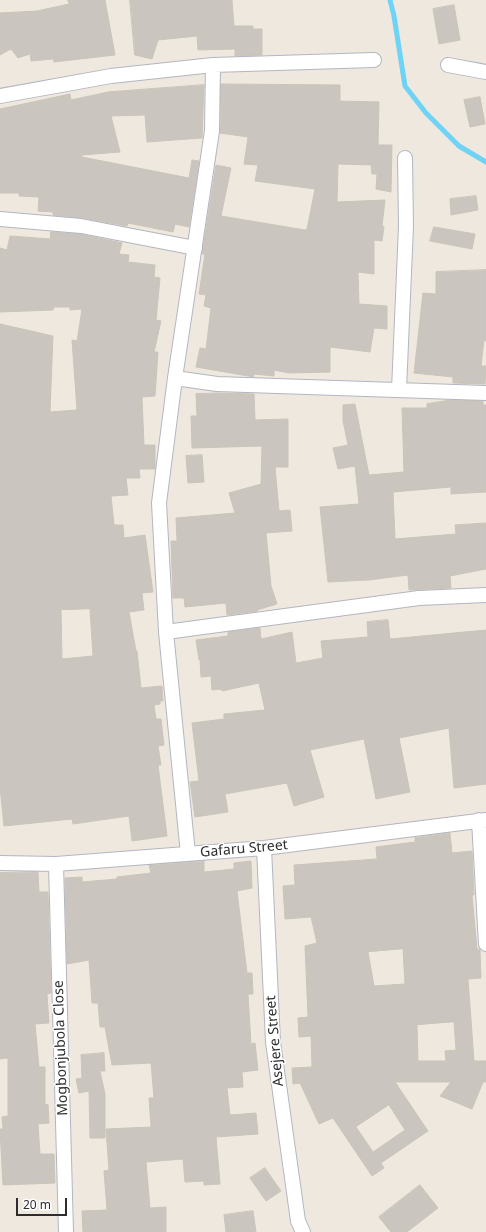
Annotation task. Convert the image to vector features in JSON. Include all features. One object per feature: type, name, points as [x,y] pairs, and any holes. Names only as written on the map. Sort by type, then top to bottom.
[{"type":"street","points":[[0,96],[112,76],[213,65],[374,60]]},
{"type":"street","points":[[188,854],[166,632],[159,503],[175,378],[212,131],[213,65]]},
{"type":"street","points":[[448,65],[486,72]]},
{"type":"street","points":[[399,390],[406,226],[405,158]]},
{"type":"street","points":[[0,219],[81,226],[195,248]]},
{"type":"street","points":[[175,378],[217,384],[486,393]]},
{"type":"street","points":[[166,632],[419,598],[486,595]]},
{"type":"street","points":[[482,820],[486,944]]},
{"type":"street","name":"Gafaru Street","points":[[0,863],[56,864],[264,848],[482,820]]},
{"type":"street","name":"Asejere Street","points":[[264,848],[273,1042],[298,1221],[303,1232]]},
{"type":"street","name":"Mogbonjubola Close","points":[[56,864],[66,1232]]},
{"type":"building","points":[[68,0],[105,0],[115,55],[54,62],[53,59],[31,61],[30,54],[18,58],[11,49],[0,55],[0,13],[37,11],[69,4]]},
{"type":"building","points":[[130,0],[232,0],[234,26],[253,26],[253,29],[262,29],[262,55],[235,56],[235,49],[198,50],[197,36],[158,40],[152,59],[135,55]]},
{"type":"building","points":[[454,5],[460,40],[439,44],[433,9]]},
{"type":"building","points":[[221,84],[340,85],[340,101],[379,102],[378,145],[392,145],[391,192],[376,189],[377,174],[372,174],[371,165],[338,164],[337,202],[385,200],[382,241],[374,240],[374,274],[358,272],[359,304],[387,306],[387,329],[374,328],[370,352],[330,347],[330,372],[289,373],[274,370],[274,376],[253,374],[254,377],[196,367],[200,348],[206,349],[211,308],[204,306],[206,295],[199,294],[205,254],[202,254],[216,165],[231,168],[221,216],[305,230],[307,229],[315,189],[255,181],[258,165],[244,164],[248,137],[220,133]]},
{"type":"building","points":[[204,85],[202,138],[147,142],[145,115],[111,116],[120,152],[82,155],[82,157],[189,178],[192,160],[199,161],[189,227],[175,224],[173,232],[128,223],[127,226],[83,218],[53,215],[53,212],[38,211],[39,197],[19,196],[19,193],[0,193],[0,109],[70,94],[71,100],[108,92]]},
{"type":"building","points":[[480,97],[485,124],[470,127],[464,100]]},
{"type":"building","points":[[476,196],[478,210],[451,215],[450,199]]},
{"type":"building","points":[[434,227],[475,234],[472,249],[430,241]]},
{"type":"building","points":[[51,232],[80,234],[122,243],[119,254],[129,255],[128,262],[155,265],[154,277],[160,278],[156,320],[161,321],[154,352],[158,352],[155,396],[142,397],[144,445],[155,445],[155,469],[139,469],[140,478],[126,478],[128,495],[111,496],[114,525],[123,525],[124,538],[145,535],[153,592],[142,593],[144,610],[129,612],[137,651],[141,688],[162,686],[163,701],[160,701],[160,704],[154,705],[156,719],[161,719],[164,745],[158,746],[161,765],[158,765],[167,836],[132,841],[129,816],[73,824],[72,819],[4,826],[0,787],[0,324],[53,336],[50,412],[77,410],[72,340],[77,341],[82,309],[70,310],[70,307],[54,307],[53,310],[0,312],[0,248],[7,250],[10,236],[50,239]],"holes":[[[90,609],[93,656],[62,659],[61,610]]]},
{"type":"building","points":[[486,270],[486,341],[484,340],[481,366],[486,366],[485,384],[453,383],[453,377],[414,373],[423,293],[436,294],[436,272]]},
{"type":"building","points":[[196,394],[254,394],[255,420],[288,419],[288,467],[275,467],[279,511],[290,510],[292,531],[266,533],[271,586],[277,604],[257,610],[258,611],[227,615],[226,603],[185,607],[184,598],[173,598],[171,541],[177,541],[176,518],[235,513],[229,493],[261,484],[262,446],[192,448],[191,416],[197,416]]},
{"type":"building","points":[[451,400],[483,401],[483,405],[486,405],[486,492],[451,494],[451,487],[393,492],[395,539],[456,534],[455,525],[486,523],[486,569],[450,576],[451,588],[409,590],[408,575],[369,580],[328,582],[320,507],[359,504],[355,466],[338,469],[333,448],[348,445],[343,421],[343,405],[355,404],[369,475],[404,472],[402,408],[427,408],[427,404]]},
{"type":"building","points":[[202,455],[204,482],[188,483],[186,456]]},
{"type":"building","points":[[388,620],[390,639],[486,630],[486,784],[454,788],[449,728],[399,738],[410,792],[376,799],[364,739],[310,750],[324,797],[294,806],[287,783],[225,794],[228,812],[195,817],[190,782],[199,781],[192,723],[224,719],[224,714],[265,710],[259,683],[222,691],[222,689],[212,690],[211,676],[201,677],[200,659],[199,660],[196,640],[228,636],[228,632],[260,628],[261,639],[292,632],[296,663],[323,658],[321,641],[368,637],[367,622]]},
{"type":"building","points":[[450,833],[452,853],[472,851],[474,895],[472,895],[477,949],[480,950],[481,978],[468,979],[474,1061],[486,1061],[486,1082],[483,1082],[472,1109],[440,1096],[451,1082],[395,1082],[428,1131],[381,1163],[384,1168],[372,1176],[333,1118],[319,1124],[300,1083],[293,1084],[292,1068],[312,1067],[311,1036],[299,1037],[298,1018],[308,1017],[305,946],[317,943],[311,917],[285,919],[283,886],[295,885],[294,865],[377,859],[376,847],[415,842],[415,838]],"holes":[[[403,949],[405,984],[374,986],[368,952]],[[454,1022],[456,1050],[445,1051],[446,1061],[418,1061],[417,1025]],[[389,1105],[405,1130],[373,1152],[356,1127]]]},
{"type":"building","points":[[204,861],[204,872],[234,869],[234,863],[251,861],[252,888],[237,891],[247,973],[252,973],[253,994],[248,994],[251,1044],[255,1043],[258,1070],[242,1072],[243,1087],[227,1088],[230,1115],[256,1113],[258,1134],[216,1137],[220,1184],[204,1185],[204,1181],[185,1182],[183,1159],[146,1162],[150,1208],[166,1207],[166,1232],[83,1232],[82,1211],[107,1210],[104,1171],[109,1170],[106,1129],[151,1127],[149,1098],[154,1098],[151,1063],[112,1065],[105,1027],[100,1027],[98,1003],[92,1003],[89,960],[67,964],[65,878],[82,877],[82,882],[117,879],[117,877],[151,873],[149,865]]},
{"type":"building","points":[[38,872],[39,892],[48,892],[51,993],[47,994],[49,1023],[35,1024],[39,1067],[45,1067],[45,1105],[48,1104],[49,1123],[38,1124],[40,1154],[54,1154],[55,1183],[3,1185],[0,1129],[3,1129],[2,1117],[8,1116],[8,1058],[0,1059],[0,873]]},
{"type":"building","points":[[104,1053],[105,1071],[100,1071],[105,1094],[105,1138],[90,1138],[89,1091],[79,1093],[76,1079],[82,1078],[81,1055]]},
{"type":"building","points":[[265,1168],[281,1191],[266,1201],[250,1178]]},
{"type":"building","points":[[420,1185],[438,1208],[407,1232],[391,1232],[379,1217]]},
{"type":"building","points":[[253,1211],[256,1232],[226,1232],[224,1215]]},
{"type":"waterway","points":[[390,0],[405,86],[426,113],[459,146],[486,162]]}]
